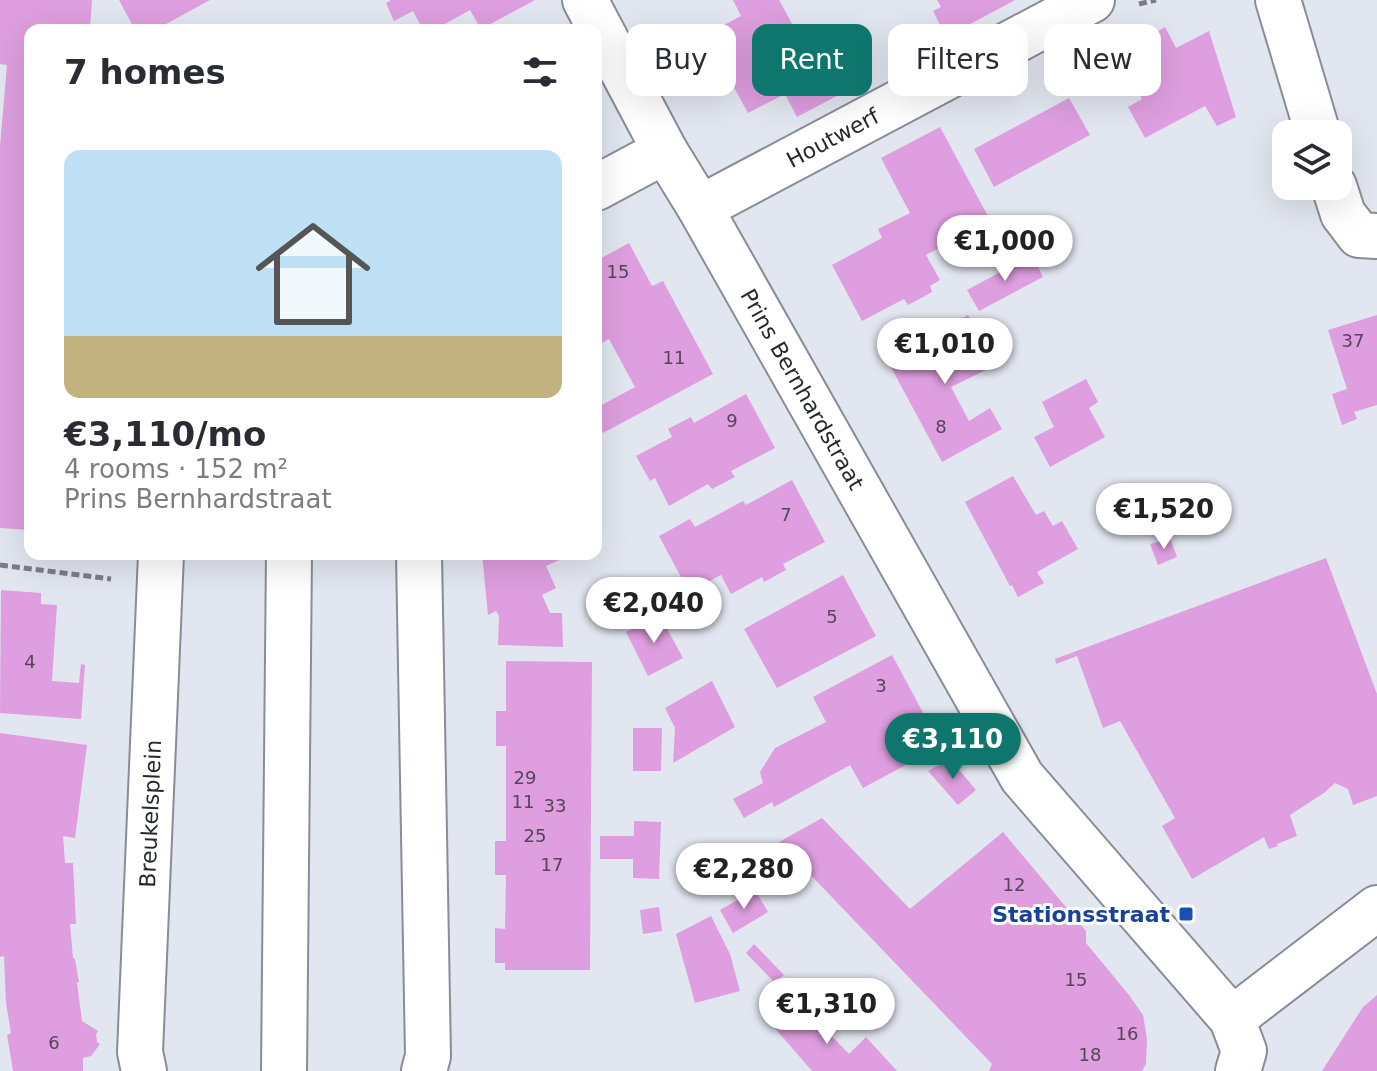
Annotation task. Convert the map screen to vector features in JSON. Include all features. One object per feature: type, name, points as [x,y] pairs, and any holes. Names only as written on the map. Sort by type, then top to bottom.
[{"type":"street","name":"Prins Bernhardstraat","points":[[585,0],[598,24]]},
{"type":"street","name":"Houtwerf","points":[[700,208],[1092,0]]},
{"type":"street","points":[[1278,0],[1314,120]]},
{"type":"street","name":"Prins Bernhardstraat","points":[[602,32],[665,151],[1022,777],[1232,1019]]},
{"type":"street","points":[[602,185],[665,151]]},
{"type":"street","points":[[1338,200],[1343,214],[1359,235],[1377,236]]},
{"type":"street","points":[[284,1071],[289,560]]},
{"type":"street","points":[[419,560],[428,1056],[424,1071]]},
{"type":"street","name":"Breukelsplein","points":[[144,1071],[140,1052],[161,568]]},
{"type":"street","points":[[1238,1071],[1244,1051],[1232,1019],[1377,908]]},
{"type":"path","points":[[0,565],[161,568]]},
{"type":"building","points":[[0,0],[92,0],[90,24],[24,24],[24,530],[0,528],[0,146],[7,65],[0,64]]},
{"type":"building","points":[[119,0],[210,0],[166,24],[132,24]]},
{"type":"building","points":[[391,0],[535,0],[490,24],[478,24],[470,10],[445,24],[420,24],[413,11],[394,21],[386,3]]},
{"type":"building","points":[[733,0],[779,0],[792,24],[752,24],[752,96],[781,96],[748,113],[736,91],[736,24],[726,24],[741,16]]},
{"type":"building","points":[[937,0],[1015,0],[970,24],[940,24],[933,11],[941,7]]},
{"type":"building","points":[[1165,27],[1176,48],[1209,31],[1236,117],[1217,126],[1205,106],[1145,138],[1128,107],[1142,99],[1140,96],[1161,96],[1161,29]]},
{"type":"building","points":[[786,96],[837,96],[797,117]]},
{"type":"building","points":[[1069,98],[1090,135],[994,187],[974,149]]},
{"type":"building","points":[[940,127],[990,220],[926,255],[940,280],[930,286],[932,292],[908,305],[904,299],[862,321],[832,265],[882,238],[878,229],[910,213],[881,158]]},
{"type":"building","points":[[629,243],[652,286],[663,281],[713,374],[603,433],[602,405],[635,387],[609,339],[602,343],[602,258]]},
{"type":"building","points":[[1032,255],[1043,277],[979,311],[967,290]]},
{"type":"building","points":[[968,315],[992,367],[951,387],[969,421],[990,408],[1002,429],[942,462],[886,358]]},
{"type":"building","points":[[1377,315],[1377,405],[1354,412],[1357,419],[1342,425],[1332,394],[1347,389],[1328,330]]},
{"type":"building","points":[[1086,379],[1098,402],[1089,408],[1105,437],[1050,467],[1034,437],[1054,427],[1042,402]]},
{"type":"building","points":[[746,394],[775,448],[731,471],[735,477],[712,489],[708,484],[669,506],[655,478],[650,481],[636,456],[672,437],[668,429],[691,417],[694,423]]},
{"type":"building","points":[[1013,476],[1036,515],[1044,511],[1053,526],[1062,521],[1078,549],[1037,572],[1044,583],[1018,597],[965,502]]},
{"type":"building","points":[[792,480],[825,542],[783,564],[786,570],[764,582],[762,577],[731,594],[721,575],[689,592],[659,536],[690,519],[695,527],[743,501],[746,505]]},
{"type":"building","points":[[1170,538],[1177,557],[1158,565],[1150,544]]},
{"type":"building","points":[[1326,558],[1377,694],[1377,796],[1353,805],[1348,789],[1335,783],[1290,815],[1297,836],[1269,849],[1264,837],[1192,879],[1162,826],[1175,818],[1120,721],[1103,728],[1077,656],[1056,664],[1055,659]]},
{"type":"building","points":[[483,560],[559,560],[546,566],[556,588],[542,595],[550,613],[562,613],[563,647],[498,645],[499,616],[496,611],[488,615]]},
{"type":"building","points":[[843,575],[876,636],[777,688],[744,629]]},
{"type":"building","points":[[1,590],[41,593],[41,604],[57,605],[52,681],[79,683],[81,664],[85,665],[81,719],[0,713]]},
{"type":"building","points":[[659,614],[683,658],[648,676],[626,632]]},
{"type":"building","points":[[892,655],[941,746],[863,788],[850,765],[774,807],[772,802],[744,818],[733,799],[763,783],[760,772],[775,748],[826,722],[813,697]]},
{"type":"building","points":[[506,661],[592,662],[590,970],[505,970],[505,963],[495,963],[495,928],[505,929],[506,875],[495,875],[495,841],[506,841],[506,746],[496,746],[496,711],[506,711]]},
{"type":"building","points":[[712,681],[735,727],[673,763],[675,728],[665,708]]},
{"type":"building","points":[[633,728],[662,728],[661,771],[633,771]]},
{"type":"building","points":[[0,733],[87,745],[75,838],[63,836],[65,863],[73,863],[76,924],[70,924],[82,1021],[98,1031],[97,1042],[100,1044],[91,1056],[83,1058],[83,1071],[13,1071],[7,1035],[11,1033],[4,956],[0,957]]},
{"type":"building","points":[[950,759],[976,790],[958,805],[928,771]]},
{"type":"building","points":[[822,818],[910,909],[1003,832],[1086,931],[1086,943],[1143,1015],[1147,1039],[1146,1064],[1142,1071],[989,1071],[992,1064],[779,842]]},
{"type":"building","points":[[634,821],[661,822],[659,879],[633,878],[633,859],[600,859],[600,836],[634,836]]},
{"type":"building","points":[[755,890],[768,912],[733,933],[720,910]]},
{"type":"building","points":[[659,907],[662,931],[643,934],[640,910]]},
{"type":"building","points":[[711,916],[730,954],[740,991],[695,1003],[676,934]]},
{"type":"building","points":[[754,944],[784,975],[775,983],[746,953]]},
{"type":"building","points":[[1377,995],[1377,1071],[1322,1071],[1363,1007]]},
{"type":"building","points":[[799,1002],[849,1054],[866,1037],[897,1071],[812,1071],[773,1026]]},
{"type":"place","name":"Stationsstraat","points":[[1186,914]]}]
